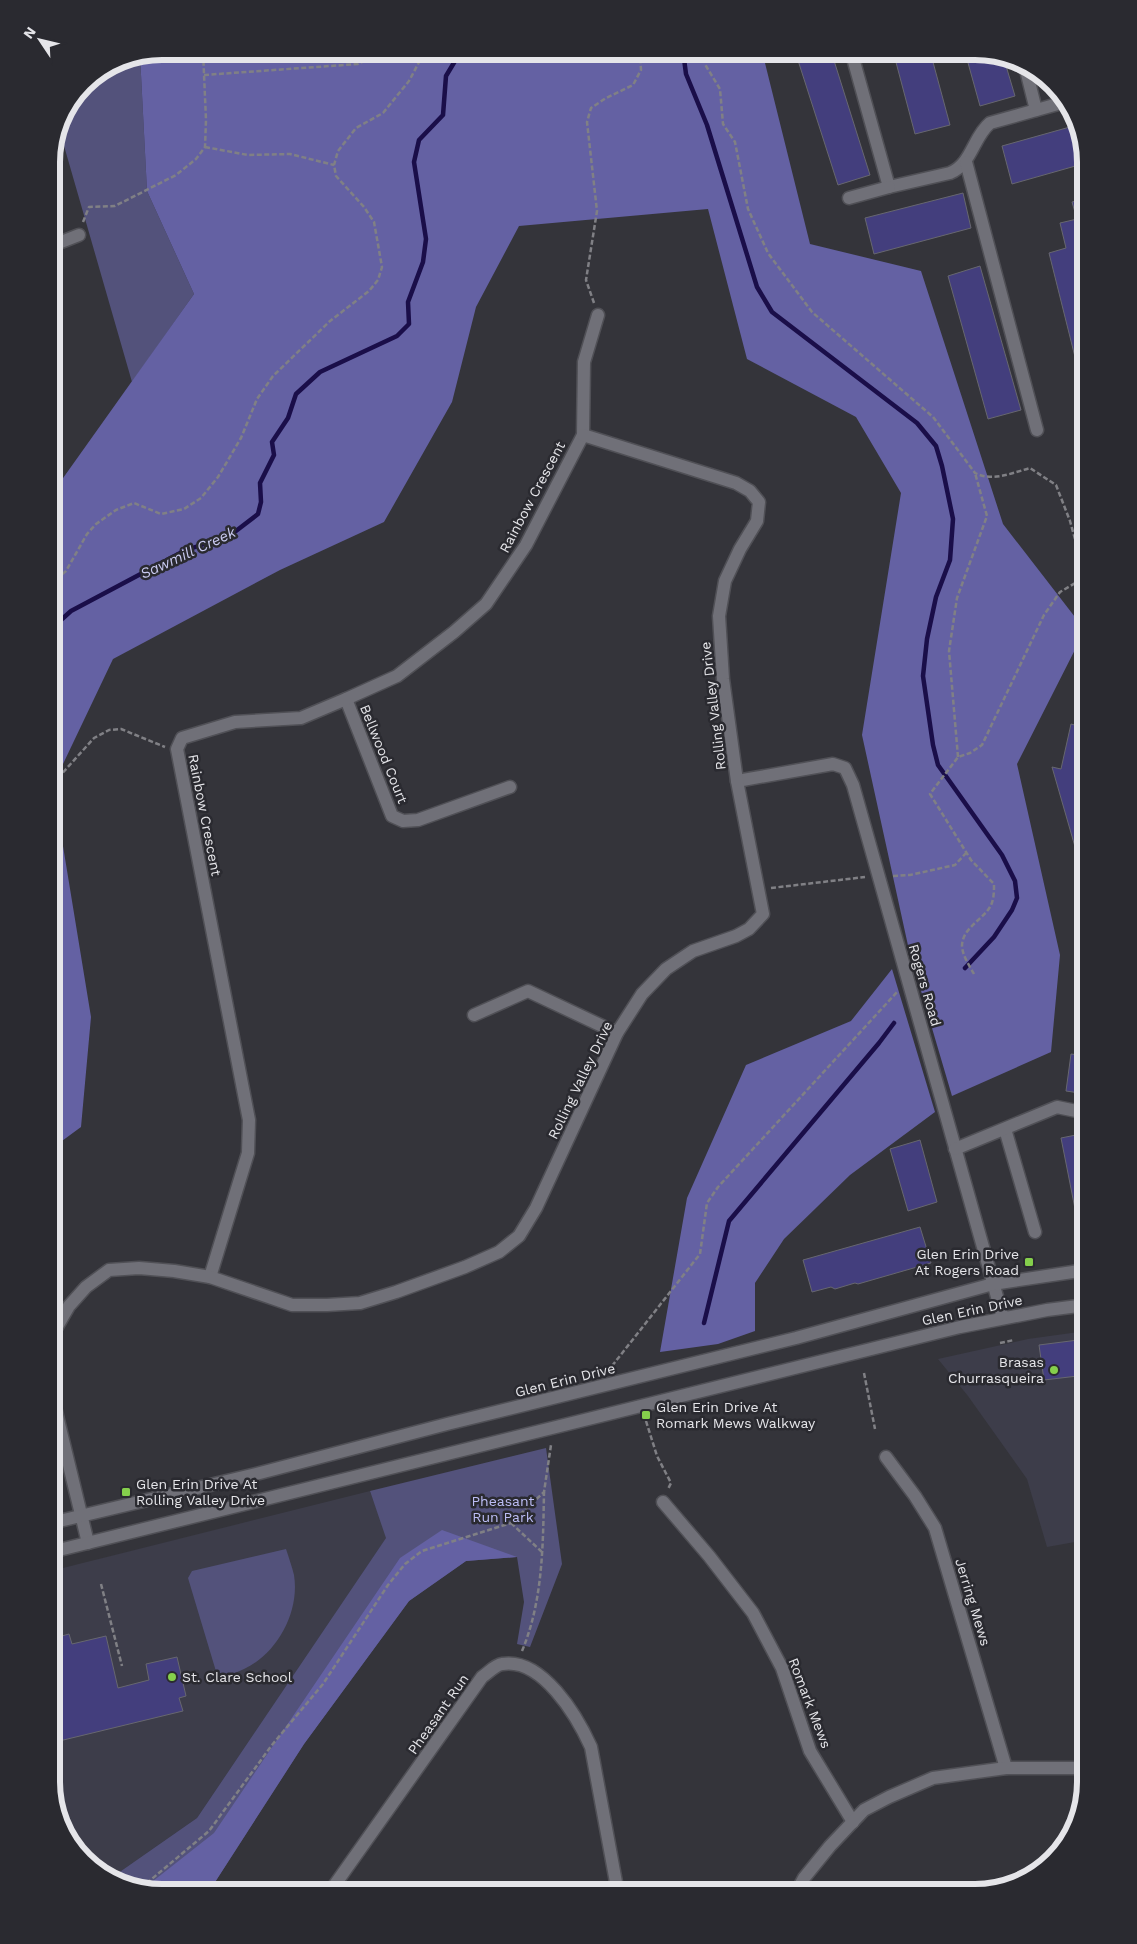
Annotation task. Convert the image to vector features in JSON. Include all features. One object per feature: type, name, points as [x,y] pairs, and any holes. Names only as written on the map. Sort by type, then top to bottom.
[{"type":"street","points":[[853,60],[889,187]]},
{"type":"street","points":[[1027,74],[1036,110]]},
{"type":"street","points":[[848,198],[950,173],[959,169],[966,162],[983,130],[990,123],[1059,104]]},
{"type":"street","points":[[966,162],[1037,430]]},
{"type":"street","points":[[60,243],[79,235]]},
{"type":"street","name":"Rainbow Crescent","points":[[210,1277],[248,1153],[249,1120],[177,749],[182,738],[194,733],[235,722],[301,718],[346,700],[396,676],[454,632],[486,604],[526,545],[583,435],[584,362],[598,315]]},
{"type":"street","name":"Rolling Valley Drive","points":[[60,1322],[69,1306],[86,1287],[110,1270],[139,1268],[210,1277],[292,1305],[360,1303],[465,1268],[499,1252],[519,1236],[536,1208],[617,1033],[642,994],[666,969],[694,951],[750,929],[764,914],[737,781],[723,679],[719,616],[725,581],[740,548],[757,521],[759,502],[750,491],[736,483],[583,435]]},
{"type":"street","name":"Bellwood Court","points":[[346,700],[392,816],[403,821],[418,820],[510,787]]},
{"type":"street","name":"Rogers Road","points":[[737,781],[833,764],[845,768],[853,785],[1003,1318]]},
{"type":"street","points":[[474,1015],[528,991],[617,1033]]},
{"type":"street","points":[[955,1149],[1057,1107],[1077,1111]]},
{"type":"street","points":[[1005,1128],[1035,1232]]},
{"type":"street","name":"Glen Erin Drive","points":[[60,1521],[256,1474],[447,1424],[796,1338],[993,1284],[1077,1271]]},
{"type":"street","name":"Glen Erin Drive","points":[[60,1550],[942,1331],[1003,1318],[1077,1306]]},
{"type":"street","points":[[60,1428],[88,1543]]},
{"type":"street","name":"Jerring Mews","points":[[886,1457],[915,1496],[935,1528],[1006,1768]]},
{"type":"street","name":"Romark Mews","points":[[663,1502],[709,1556],[753,1613],[782,1668],[810,1751],[853,1822]]},
{"type":"street","name":"Pheasant Run","points":[[335,1884],[482,1677],[500,1664],[514,1664]]},
{"type":"street","points":[[514,1664],[520,1664],[532,1670],[548,1681],[581,1725],[588,1740],[597,1774],[616,1884]]},
{"type":"street","points":[[801,1884],[825,1852],[864,1810],[933,1778],[1006,1768],[1077,1768]]},
{"type":"path","points":[[79,235],[88,207],[115,206],[168,180],[196,159],[205,147],[206,120],[203,60]]},
{"type":"path","points":[[204,75],[358,64],[366,60]]},
{"type":"path","points":[[60,576],[66,571],[87,534],[96,524],[116,510],[134,503],[160,514],[184,509],[201,498],[218,478],[237,446],[257,399],[273,376],[330,321],[369,291],[378,280],[382,267],[374,222],[364,207],[336,176],[334,165],[338,150],[356,128],[383,113],[408,81],[420,60]]},
{"type":"path","points":[[598,315],[586,280],[597,211],[588,122],[591,108],[606,98],[634,85],[641,70],[640,60]]},
{"type":"path","points":[[704,60],[720,89],[722,124],[736,142],[748,209],[768,253],[812,312],[933,417],[975,473],[983,478],[992,478],[1030,468],[1056,485],[1070,521],[1077,548]]},
{"type":"path","points":[[205,147],[248,155],[290,154],[334,165]]},
{"type":"path","points":[[958,757],[949,651],[957,598],[987,516],[975,473]]},
{"type":"path","points":[[974,974],[964,955],[962,944],[966,933],[990,907],[994,896],[994,884],[966,853],[930,794],[958,757],[970,753],[982,745],[1044,615],[1060,592],[1077,582]]},
{"type":"path","points":[[60,776],[94,738],[109,730],[121,729],[128,731],[178,753]]},
{"type":"path","points":[[612,1366],[700,1254],[707,1204],[718,1187],[908,980]]},
{"type":"path","points":[[1000,1343],[1014,1340]]},
{"type":"path","points":[[864,1372],[875,1428]]},
{"type":"path","points":[[646,1421],[657,1456],[671,1483],[663,1502]]},
{"type":"path","points":[[514,1664],[523,1649],[537,1598],[543,1553],[544,1492],[552,1445]]},
{"type":"path","points":[[146,1883],[209,1831],[272,1745],[323,1684],[388,1585],[405,1564],[422,1551],[511,1523],[544,1492]]},
{"type":"path","points":[[511,1523],[543,1553]]},
{"type":"path","points":[[102,1584],[122,1666]]},
{"type":"shaded area","points":[[162,60],[764,60],[810,244],[921,271],[1003,524],[1077,620],[1077,646],[1017,764],[1060,955],[1051,1052],[952,1096],[909,950],[862,735],[901,493],[856,417],[747,359],[708,209],[519,226],[476,307],[452,402],[384,522],[280,570],[113,659],[60,770],[60,482],[194,294],[147,191],[140,62]]},
{"type":"shaded area","points":[[60,828],[91,1017],[81,1127],[60,1142]]},
{"type":"shaded area","points":[[892,969],[935,1112],[850,1175],[784,1239],[755,1283],[755,1331],[718,1344],[660,1352],[687,1198],[746,1065],[851,1021]]},
{"type":"shaded area","points":[[1077,1332],[1077,1542],[1047,1547],[1027,1479],[968,1396],[938,1359],[1028,1339]]},
{"type":"shaded area","name":"St. Clare School","points":[[370,1491],[387,1537],[197,1818],[117,1874],[105,1867],[85,1849],[70,1827],[63,1809],[60,1782],[60,1569]]},
{"type":"shaded area","points":[[442,1530],[517,1557],[466,1561],[409,1601],[304,1744],[214,1884],[150,1883],[214,1833],[400,1558]]},
{"type":"green space","points":[[140,62],[147,191],[194,294],[132,382],[62,140],[70,117],[77,105],[95,85],[111,74],[129,65]]},
{"type":"green space","name":"Pheasant Run Park","points":[[546,1448],[562,1564],[530,1647],[517,1644],[524,1602],[517,1557],[466,1561],[409,1601],[304,1744],[214,1884],[155,1884],[129,1879],[117,1874],[197,1818],[386,1538],[370,1491]]},
{"type":"green space","points":[[286,1549],[294,1575],[295,1589],[290,1617],[284,1630],[267,1653],[256,1662],[241,1670],[218,1678],[188,1578],[192,1571]]},
{"type":"building","points":[[798,60],[834,60],[870,175],[838,185]]},
{"type":"building","points":[[895,60],[932,60],[950,125],[915,134]]},
{"type":"building","points":[[967,60],[982,60],[1006,64],[1015,96],[980,106]]},
{"type":"building","points":[[1071,127],[1074,135],[1077,166],[1012,184],[1002,146]]},
{"type":"building","points":[[963,193],[971,228],[874,254],[865,218]]},
{"type":"building","points":[[1077,201],[1077,219],[1072,202]]},
{"type":"building","points":[[1077,219],[1077,365],[1049,253],[1066,248],[1060,223]]},
{"type":"building","points":[[980,266],[1021,410],[988,419],[948,276]]},
{"type":"building","points":[[1071,724],[1077,726],[1077,854],[1052,767],[1061,769]]},
{"type":"building","points":[[1071,1054],[1077,1055],[1077,1093],[1066,1091]]},
{"type":"building","points":[[1077,1135],[1077,1219],[1061,1138]]},
{"type":"building","points":[[920,1140],[937,1202],[908,1211],[890,1149]]},
{"type":"building","points":[[920,1227],[931,1263],[858,1284],[855,1283],[835,1289],[831,1287],[812,1292],[803,1260]]},
{"type":"building","points":[[1077,1340],[1077,1376],[1044,1380],[1039,1345]]},
{"type":"building","points":[[69,1634],[72,1644],[106,1636],[118,1688],[149,1680],[146,1664],[177,1657],[186,1696],[179,1698],[183,1711],[60,1741],[60,1636]]},
{"type":"waterway","name":"Sawmill Creek","points":[[60,621],[71,611],[184,551],[232,534],[258,514],[261,502],[260,483],[274,455],[272,442],[288,418],[296,394],[320,372],[397,336],[409,324],[408,302],[423,262],[426,239],[414,162],[419,140],[443,115],[446,76],[456,60]]},
{"type":"waterway","points":[[684,60],[686,74],[707,125],[757,287],[772,312],[917,423],[936,446],[953,519],[950,560],[936,597],[927,639],[923,676],[933,745],[938,765],[1002,855],[1015,881],[1017,898],[1012,910],[994,937],[965,968]]},
{"type":"waterway","points":[[704,1323],[729,1221],[894,1023]]},
{"type":"place","name":"Glen Erin Drive At Rogers Road","points":[[1029,1262]]},
{"type":"place","name":"Brasas Churrasqueira","points":[[1054,1370]]},
{"type":"place","name":"Glen Erin Drive At Romark Mews Walkway","points":[[646,1415]]},
{"type":"place","name":"Glen Erin Drive At Rolling Valley Drive","points":[[126,1492]]},
{"type":"place","name":"St. Clare School","points":[[172,1677]]}]
